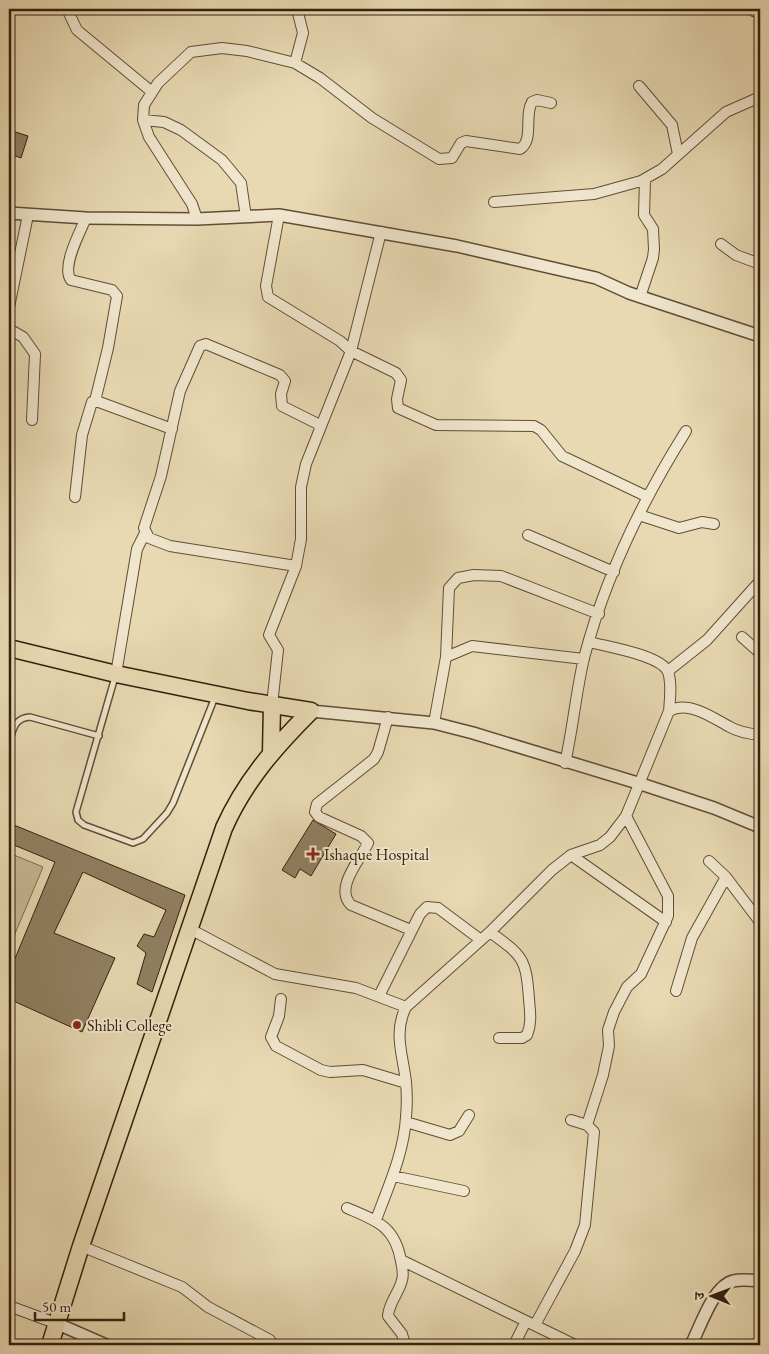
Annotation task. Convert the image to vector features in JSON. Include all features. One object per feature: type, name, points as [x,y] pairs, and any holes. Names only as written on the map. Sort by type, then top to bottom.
[{"type":"highway","points":[[9,648],[116,674],[311,711]]},
{"type":"highway","points":[[271,754],[272,705]]},
{"type":"highway","points":[[50,1345],[224,828],[236,800],[252,775],[311,711]]},
{"type":"street","points":[[67,9],[77,30],[152,92]]},
{"type":"street","points":[[295,62],[303,33],[297,9]]},
{"type":"street","points":[[197,219],[192,204],[149,137],[143,120],[144,105],[158,83],[191,52],[222,48],[247,51],[295,62],[400,136],[431,155],[446,160],[452,158],[461,144],[466,141],[520,149],[527,140],[529,107],[532,102],[537,100],[551,103]]},
{"type":"street","points":[[639,86],[672,125],[678,154]]},
{"type":"street","points":[[494,202],[594,194],[644,180],[655,174],[726,112],[760,97]]},
{"type":"street","points":[[143,120],[164,122],[181,130],[222,160],[241,183],[246,216]]},
{"type":"street","points":[[640,297],[653,258],[654,249],[653,229],[644,215],[644,180]]},
{"type":"street","points":[[9,214],[86,218],[197,219],[279,215],[457,246],[596,278],[640,297],[760,336]]},
{"type":"street","points":[[9,307],[28,215]]},
{"type":"street","points":[[279,215],[266,286],[268,297],[340,341],[351,351],[396,373],[401,380],[397,404],[404,412],[436,425],[534,426],[541,430],[562,456],[648,497]]},
{"type":"street","points":[[75,497],[82,435],[89,407],[95,401],[108,348],[117,296],[112,290],[70,280],[67,276],[67,265],[86,218]]},
{"type":"street","points":[[272,705],[278,650],[269,635],[296,566],[301,539],[301,488],[306,464],[320,424],[351,351],[381,232]]},
{"type":"street","points":[[721,244],[736,255],[760,264]]},
{"type":"street","points":[[9,329],[23,337],[35,354],[32,420]]},
{"type":"street","points":[[116,674],[138,544],[145,533],[146,519],[161,476],[180,392],[197,349],[204,344],[280,375],[285,381],[281,394],[282,406],[320,424]]},
{"type":"street","points":[[95,401],[172,430]]},
{"type":"street","points":[[565,763],[584,659],[614,572],[648,497],[686,431]]},
{"type":"street","points":[[639,515],[679,528],[702,522],[714,524]]},
{"type":"street","points":[[145,533],[149,538],[170,546],[296,566]]},
{"type":"street","points":[[528,536],[614,572]]},
{"type":"street","points":[[434,724],[446,657],[449,588],[452,582],[458,578],[474,575],[502,576],[599,614]]},
{"type":"street","points":[[668,671],[707,640],[760,581]]},
{"type":"street","points":[[742,637],[760,653]]},
{"type":"street","points":[[376,1220],[392,1176],[406,1122],[406,1083],[400,1048],[399,1020],[406,1007],[490,932],[552,870],[571,855],[600,845],[626,816],[641,784],[648,761],[669,711],[670,680],[668,671],[658,660],[590,642]]},
{"type":"street","points":[[446,657],[472,646],[584,659]]},
{"type":"street","points":[[669,711],[675,708],[686,708],[711,714],[731,728],[760,735]]},
{"type":"street","points":[[311,711],[434,724],[474,733],[565,763],[641,784],[714,808],[760,827]]},
{"type":"street","points":[[388,718],[378,752],[374,759],[317,804],[315,812],[320,817],[361,836],[368,843],[346,882],[347,902],[411,930]]},
{"type":"street","points":[[587,1125],[603,1075],[608,1046],[608,1030],[614,1012],[628,987],[641,974],[666,922],[668,896],[626,816]]},
{"type":"street","points":[[571,855],[666,922]]},
{"type":"street","points":[[709,860],[726,877],[760,922]]},
{"type":"street","points":[[676,991],[692,938],[726,877]]},
{"type":"street","points":[[380,996],[411,930],[422,910],[427,907],[438,908],[481,940]]},
{"type":"street","points":[[190,929],[275,974],[327,982],[380,996],[406,1007]]},
{"type":"street","points":[[490,932],[514,950],[527,969],[530,1022],[527,1035],[522,1038],[499,1038]]},
{"type":"street","points":[[281,999],[279,1016],[271,1037],[276,1046],[326,1071],[363,1070],[406,1083]]},
{"type":"street","points":[[406,1122],[450,1135],[459,1131],[469,1116]]},
{"type":"street","points":[[514,1345],[575,1252],[586,1225],[594,1132],[587,1125],[570,1120]]},
{"type":"street","points":[[392,1176],[464,1191]]},
{"type":"street","points":[[347,1208],[376,1220],[392,1234],[398,1244],[402,1280],[390,1305],[388,1316],[402,1334],[405,1345]]},
{"type":"street","points":[[82,1246],[182,1287],[208,1308],[270,1340]]},
{"type":"street","points":[[400,1260],[575,1345]]},
{"type":"street","points":[[691,1345],[715,1295],[722,1285],[732,1281],[760,1281]]},
{"type":"street","points":[[9,1306],[58,1324],[106,1345]]},
{"type":"lane","points":[[116,674],[99,736],[77,802],[76,812],[78,820],[84,825],[133,843],[138,842],[167,813],[174,803],[216,694]]},
{"type":"lane","points":[[9,743],[13,728],[18,720],[24,718],[99,736]]},
{"type":"shaded area","points":[[9,853],[43,867],[9,948]]},
{"type":"building","points":[[9,130],[28,136],[21,158],[13,155],[9,171]]},
{"type":"building","points":[[313,820],[336,834],[311,876],[300,869],[295,878],[282,870]]},
{"type":"building","points":[[9,823],[185,895],[152,992],[137,984],[146,953],[137,946],[144,934],[154,937],[166,910],[83,872],[54,933],[115,958],[82,1032],[9,999],[9,973],[55,862],[9,843]]},
{"type":"place","name":"Ishaque Hospital","points":[[313,854]]},
{"type":"place","name":"Shibli College","points":[[77,1025]]}]
